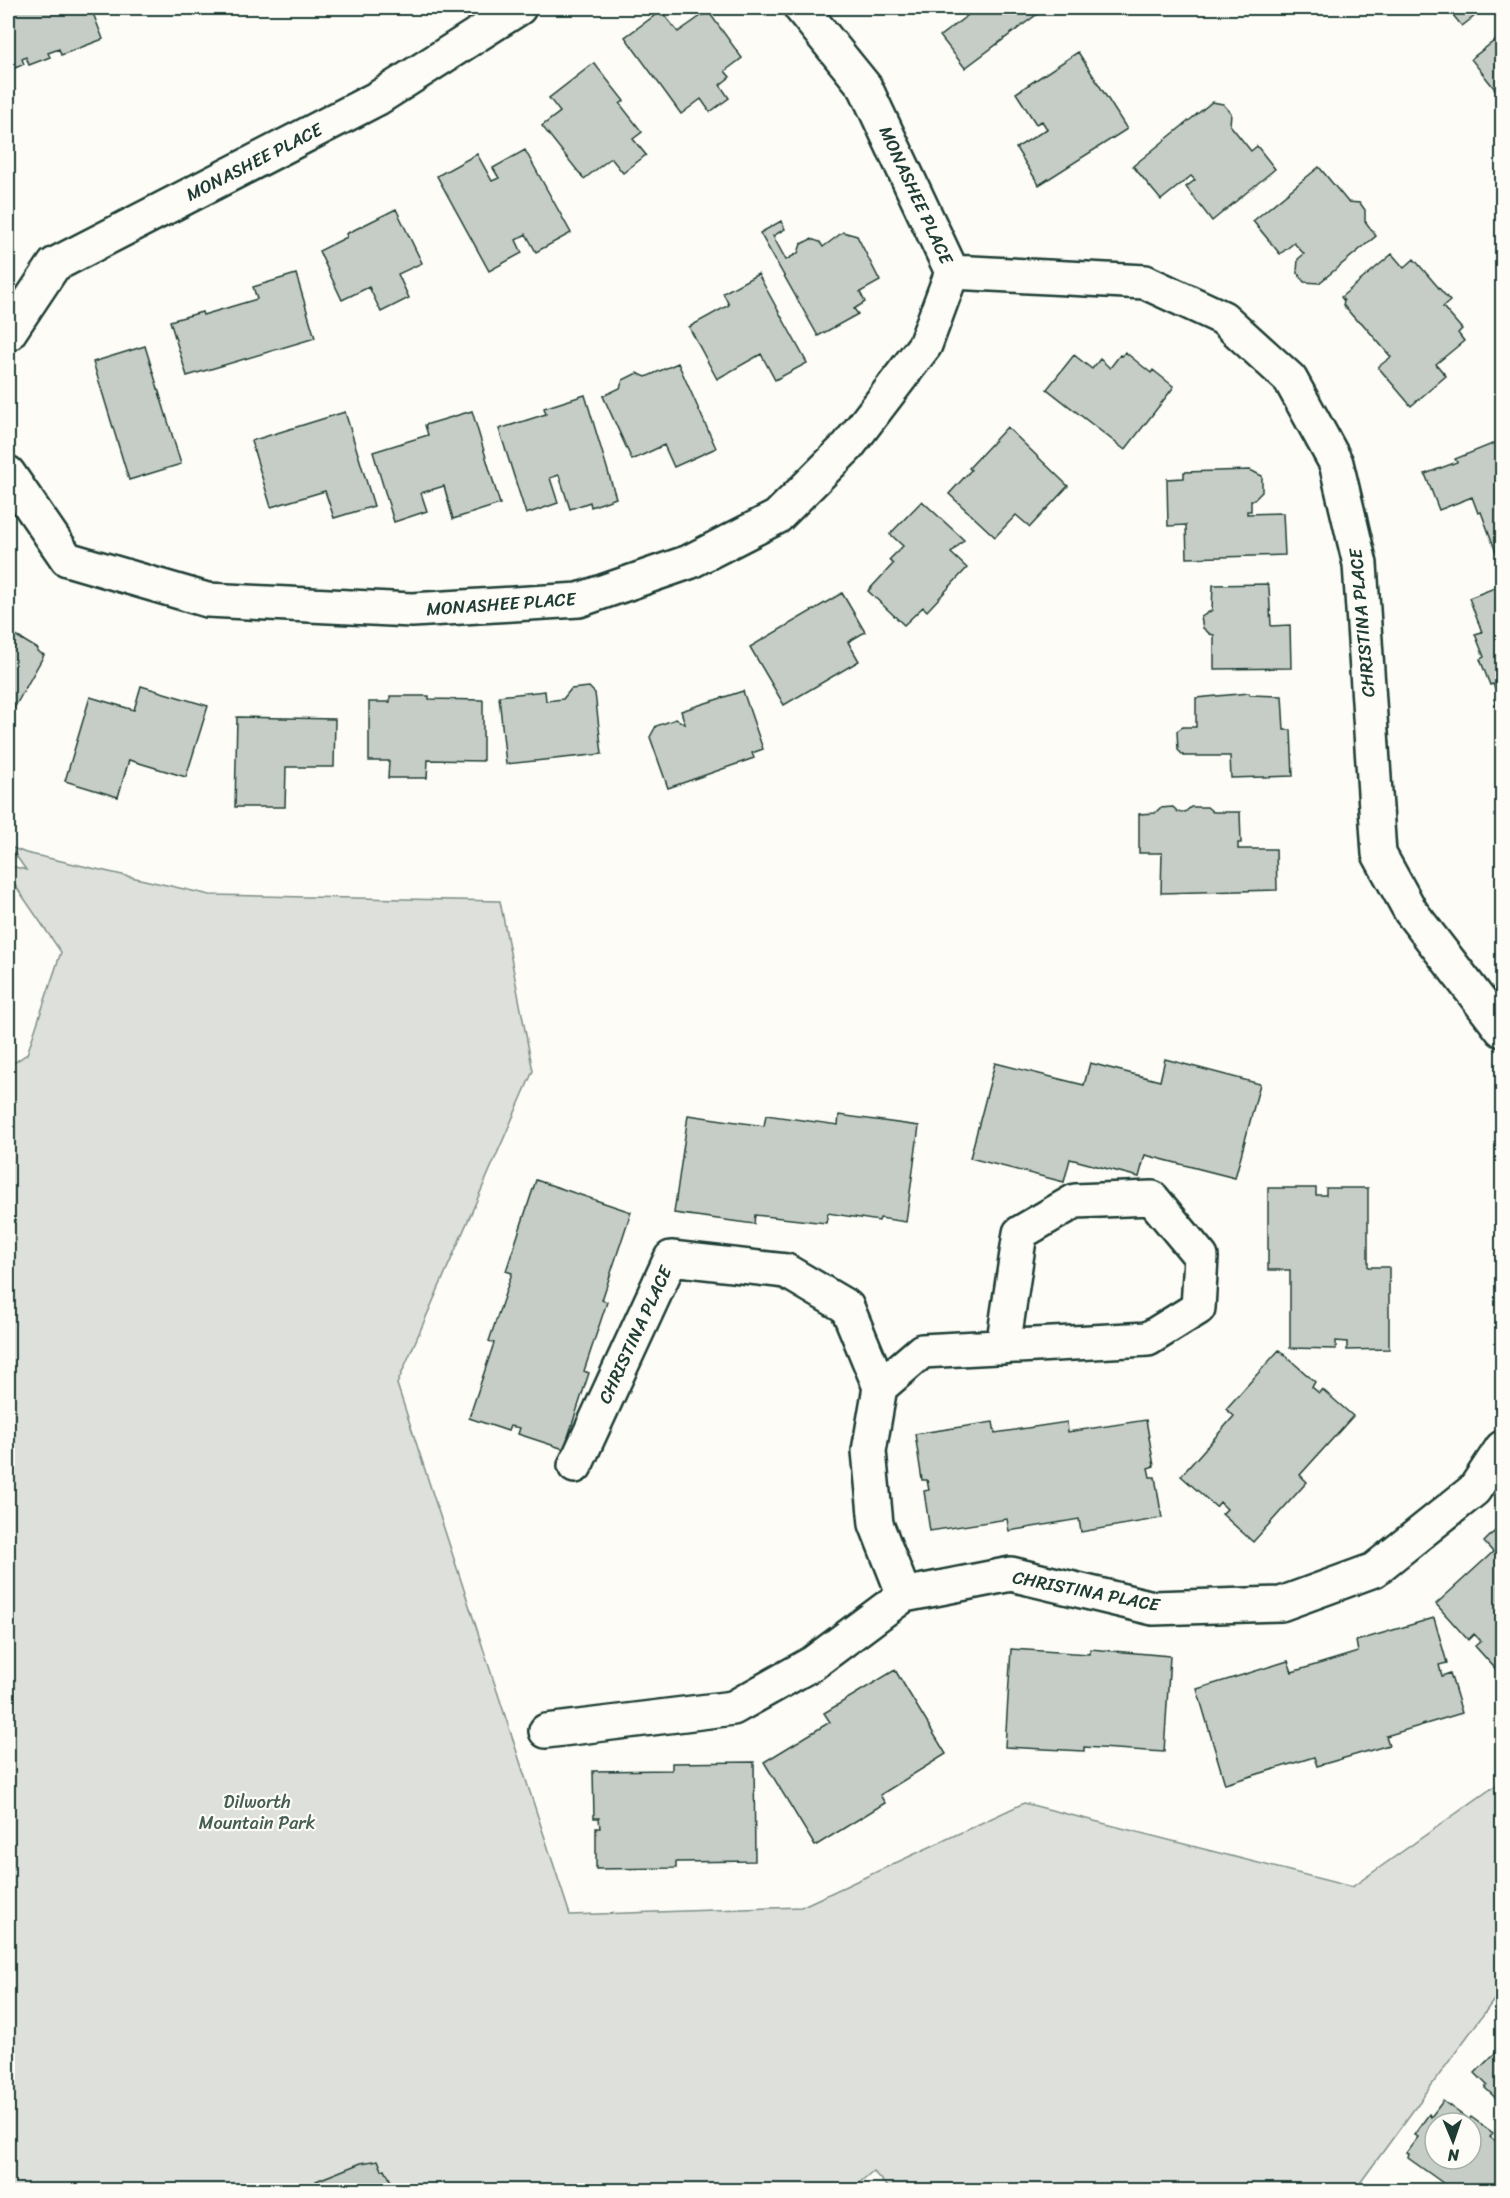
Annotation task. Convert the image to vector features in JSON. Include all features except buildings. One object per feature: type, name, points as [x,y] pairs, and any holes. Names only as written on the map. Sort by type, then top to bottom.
[{"type":"street","name":"MONASHEE PLACE","points":[[8,334],[54,265],[378,98],[519,8]]},
{"type":"street","name":"MONASHEE PLACE","points":[[8,473],[67,560],[207,600],[412,610],[579,600],[689,562],[777,517],[848,446],[925,345],[952,272],[865,87],[801,8]]},
{"type":"street","name":"CHRISTINA PLACE","points":[[952,272],[1145,282],[1223,318],[1290,379],[1335,463],[1360,564],[1379,854],[1411,912],[1503,1030]]},
{"type":"street","points":[[904,1595],[876,1524],[869,1451],[880,1388],[922,1352],[1148,1339],[1198,1308],[1201,1257],[1152,1198],[1075,1201],[1020,1233],[1003,1347]]},
{"type":"street","name":"CHRISTINA PLACE","points":[[575,1466],[671,1258],[786,1271],[847,1307],[880,1388]]},
{"type":"street","name":"CHRISTINA PLACE","points":[[546,1731],[733,1708],[813,1663],[904,1595],[1011,1574],[1153,1608],[1281,1604],[1374,1570],[1474,1490],[1503,1448]]},
{"type":"green space","name":"Dilworth Mountain Park","points":[[10,847],[26,853],[210,895],[500,901],[533,1071],[397,1384],[570,1915],[801,1907],[1024,1803],[1352,1887],[1502,1781],[1502,1989],[1355,2190],[890,2190],[873,2171],[851,2190],[8,2190],[8,1067],[27,1054],[61,952],[8,875],[8,865],[26,870]]}]
